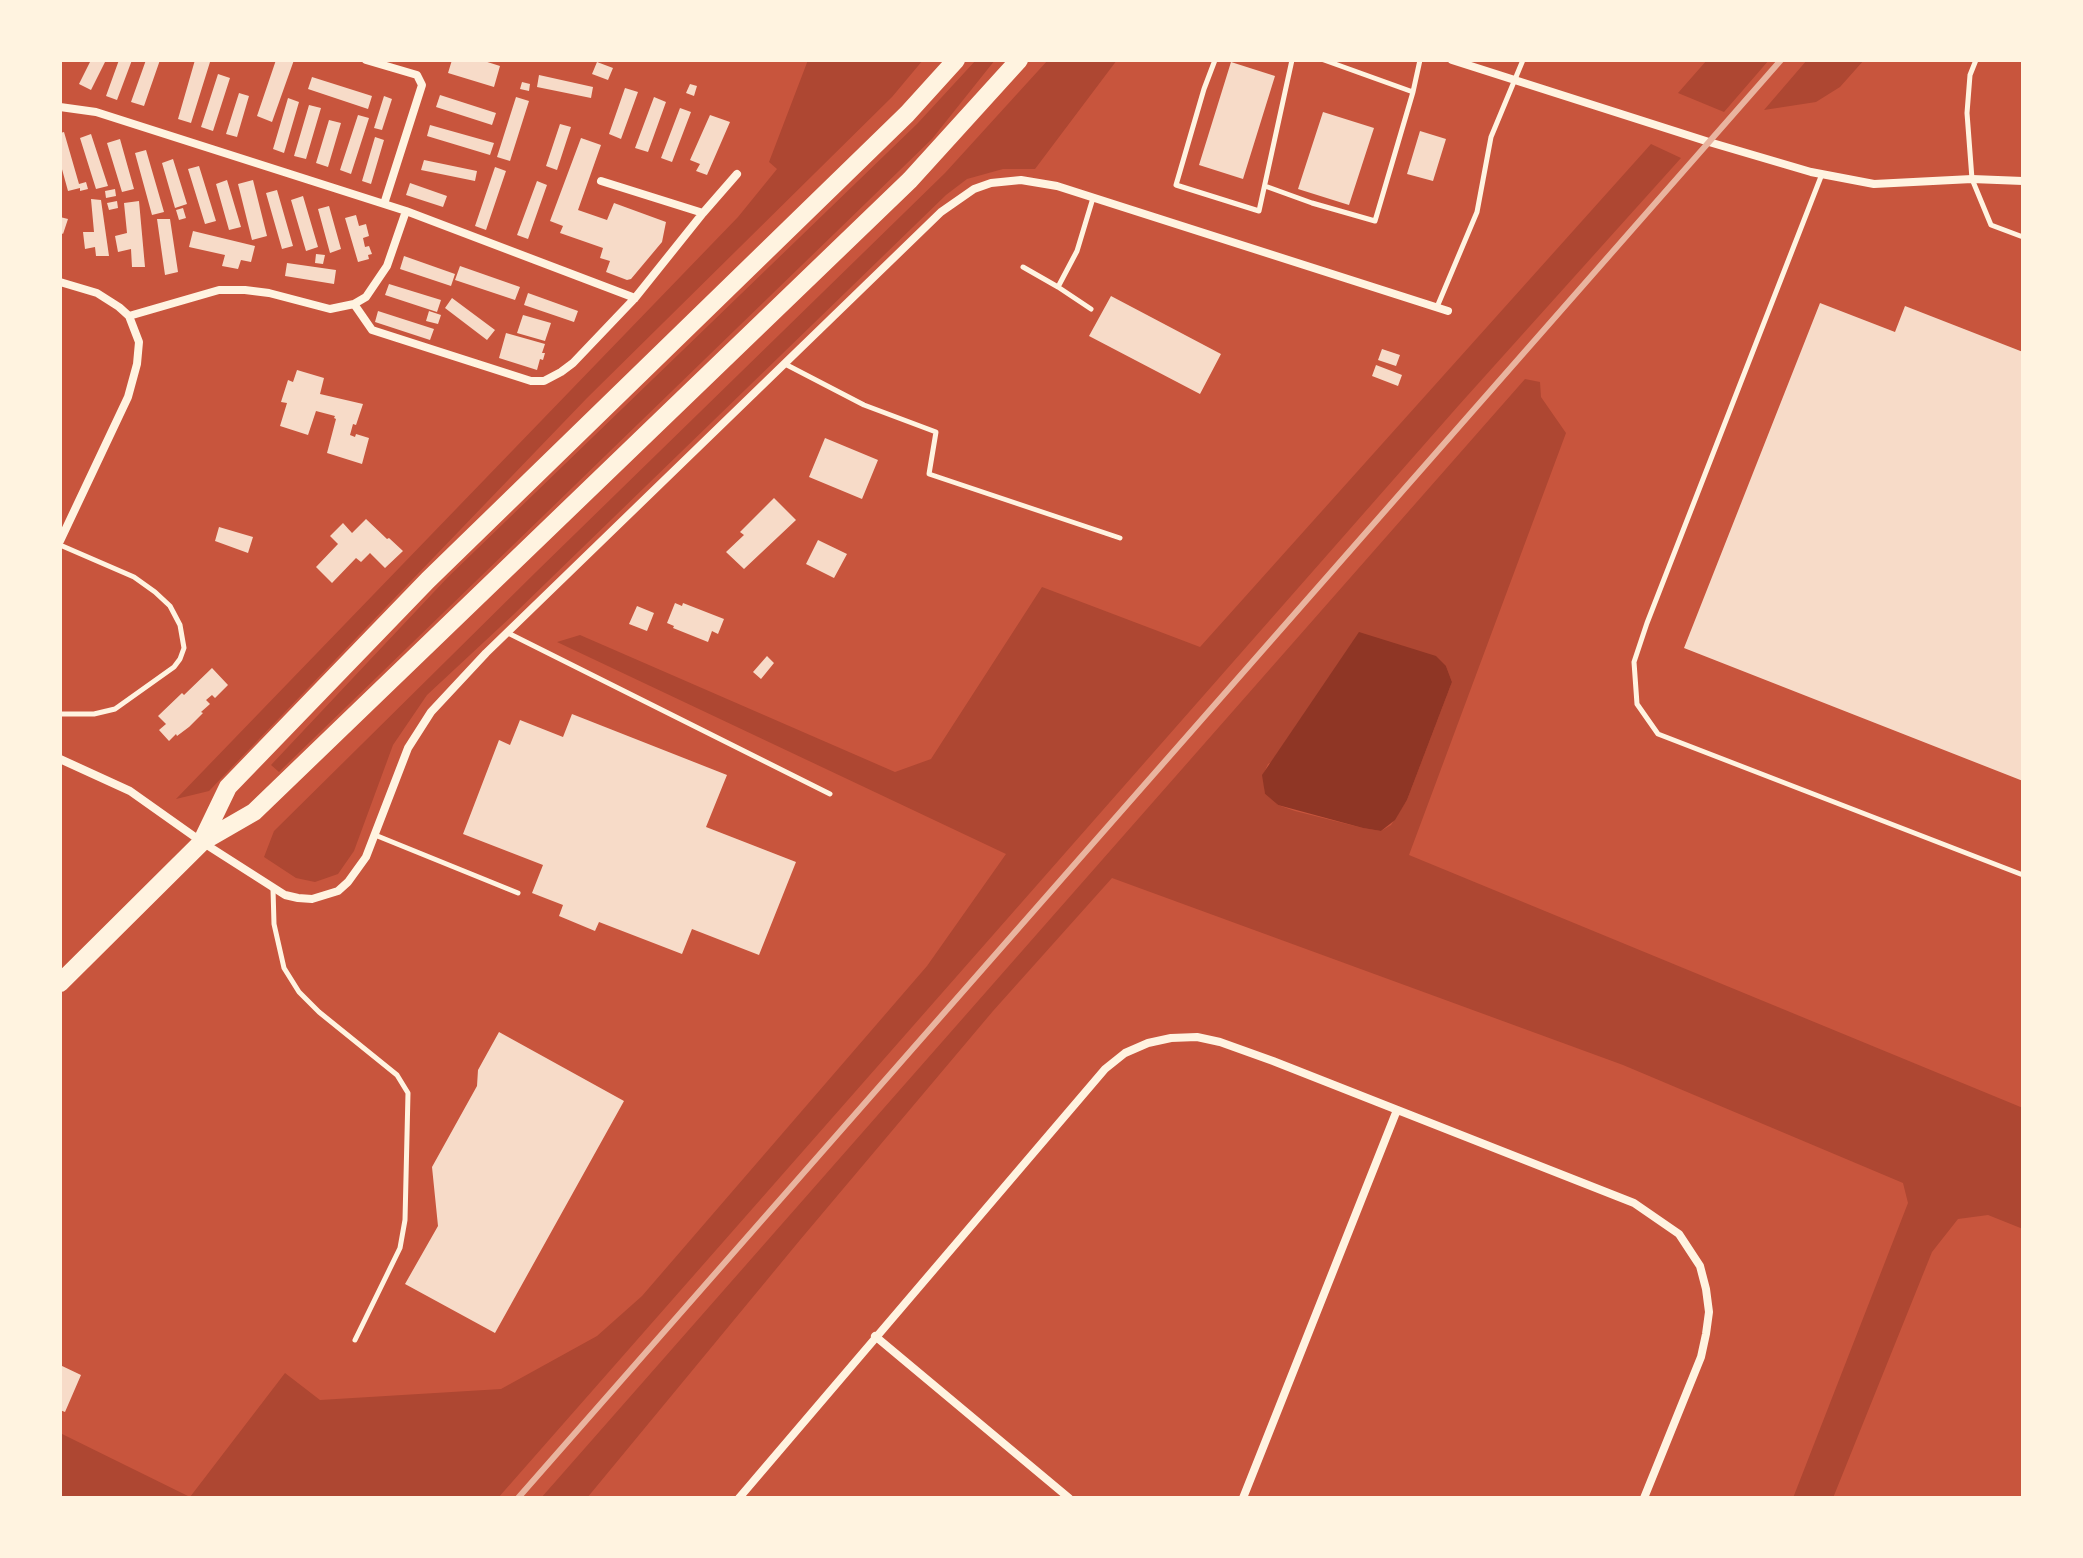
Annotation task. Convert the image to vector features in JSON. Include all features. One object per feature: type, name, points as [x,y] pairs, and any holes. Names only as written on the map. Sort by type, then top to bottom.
[{"type":"main road","points":[[202,842],[228,787],[428,580],[907,114],[956,60]]},
{"type":"main road","points":[[60,983],[202,842],[254,812],[910,180],[1019,60]]},
{"type":"street","points":[[366,60],[417,75],[422,85],[384,204]]},
{"type":"street","points":[[1452,60],[1709,142],[1822,174],[1874,184],[1972,179],[2023,181]]},
{"type":"street","points":[[60,107],[96,112],[406,211],[635,298]]},
{"type":"street","points":[[354,304],[372,330],[531,381],[544,381],[573,363],[635,298],[737,174]]},
{"type":"street","points":[[60,759],[130,791],[273,888],[298,898],[312,899],[338,891],[360,868],[408,748],[422,724],[458,683],[941,212],[974,189],[991,183],[1021,180],[1057,186],[1448,311]]},
{"type":"street","points":[[601,181],[703,213]]},
{"type":"street","points":[[129,316],[219,290],[269,293],[330,309],[354,304],[366,297],[387,266],[406,211]]},
{"type":"street","points":[[60,282],[97,293],[119,307],[129,316],[139,342],[128,397],[60,543]]},
{"type":"street","points":[[739,1498],[1105,1069],[1125,1053],[1148,1043],[1197,1037],[1259,1055],[1634,1203],[1679,1234],[1700,1266],[1709,1312],[1701,1357],[1644,1498]]},
{"type":"street","points":[[1243,1498],[1397,1110]]},
{"type":"street","points":[[875,1336],[1069,1498]]},
{"type":"lane","points":[[1215,60],[1176,185],[1259,211],[1292,60]]},
{"type":"lane","points":[[1324,60],[1413,92]]},
{"type":"lane","points":[[1265,186],[1375,221],[1420,60]]},
{"type":"lane","points":[[1437,308],[1477,212],[1491,137],[1523,60]]},
{"type":"lane","points":[[1976,60],[1970,75],[1967,113],[1972,179],[1991,225],[2023,237]]},
{"type":"lane","points":[[1822,174],[1647,623],[1634,662],[1637,704],[1658,734],[2023,875]]},
{"type":"lane","points":[[1058,287],[1077,251],[1093,198]]},
{"type":"lane","points":[[1023,267],[1091,309]]},
{"type":"lane","points":[[784,364],[864,405],[936,432],[929,474],[1120,538]]},
{"type":"lane","points":[[60,543],[134,577],[155,592],[175,615],[184,648],[174,667],[115,709],[94,714],[60,714]]},
{"type":"lane","points":[[507,632],[830,794]]},
{"type":"lane","points":[[375,835],[518,893]]},
{"type":"lane","points":[[273,888],[274,924],[284,968],[299,992],[397,1075],[408,1093],[405,1220],[400,1248],[355,1340]]},
{"type":"shaded area","points":[[808,60],[923,60],[892,97],[587,398],[209,791],[176,799],[738,217],[777,169],[769,162]]},
{"type":"shaded area","points":[[976,60],[995,60],[932,139],[279,772],[271,765],[448,577],[917,124]]},
{"type":"shaded area","points":[[1048,60],[1117,60],[1035,169],[1003,169],[967,179],[946,195],[427,695],[393,745],[354,851],[338,874],[315,882],[296,878],[264,857],[274,831],[945,173]]},
{"type":"shaded area","points":[[1707,60],[1769,60],[1724,112],[1678,93]]},
{"type":"shaded area","points":[[1807,60],[1864,60],[1840,87],[1816,102],[1764,110]]},
{"type":"shaded area","points":[[1651,144],[1681,158],[1459,405],[498,1498],[60,1498],[60,1433],[190,1497],[285,1373],[320,1400],[501,1389],[597,1336],[642,1296],[927,966],[1006,854],[557,642],[580,635],[895,772],[931,759],[1042,587],[1200,647]]},
{"type":"shaded area","points":[[1525,379],[1540,382],[1541,397],[1566,433],[1409,855],[2023,1108],[2023,1229],[1988,1215],[1958,1219],[1932,1252],[1833,1498],[1793,1498],[1908,1203],[1903,1183],[1623,1065],[1112,878],[993,1011],[587,1498],[541,1498]],"holes":[[[1446,666],[1452,682],[1407,800],[1391,825],[1381,831],[1295,811],[1278,805],[1265,794],[1263,775],[1268,764]]]},
{"type":"shaded area","points":[[1359,632],[1436,656],[1446,666],[1452,682],[1407,800],[1395,820],[1381,831],[1278,805],[1265,794],[1262,775]]},
{"type":"building","points":[[91,60],[106,60],[91,90],[79,84]]},
{"type":"building","points":[[119,60],[132,60],[117,100],[106,96]]},
{"type":"building","points":[[146,60],[160,60],[144,106],[131,102]]},
{"type":"building","points":[[195,60],[210,62],[191,123],[178,119]]},
{"type":"building","points":[[276,60],[294,60],[272,122],[257,116]]},
{"type":"building","points":[[452,60],[481,60],[500,66],[494,87],[448,73]]},
{"type":"building","points":[[597,62],[613,68],[608,80],[592,74]]},
{"type":"building","points":[[1231,62],[1275,76],[1243,179],[1199,165]]},
{"type":"building","points":[[218,74],[230,78],[213,131],[201,127]]},
{"type":"building","points":[[539,75],[593,87],[591,98],[537,87]]},
{"type":"building","points":[[312,77],[372,96],[368,109],[308,89]]},
{"type":"building","points":[[522,82],[530,84],[529,91],[520,89]]},
{"type":"building","points":[[690,84],[697,86],[694,96],[686,93]]},
{"type":"building","points":[[625,88],[638,92],[621,139],[609,134]]},
{"type":"building","points":[[239,93],[249,96],[237,137],[226,134]]},
{"type":"building","points":[[440,95],[496,113],[492,125],[436,107]]},
{"type":"building","points":[[384,96],[392,99],[382,130],[374,128]]},
{"type":"building","points":[[516,97],[529,101],[510,161],[497,157]]},
{"type":"building","points":[[654,97],[666,102],[648,152],[635,148]]},
{"type":"building","points":[[288,98],[299,102],[284,153],[273,149]]},
{"type":"building","points":[[309,105],[321,108],[306,159],[294,156]]},
{"type":"building","points":[[680,108],[691,112],[672,162],[661,158]]},
{"type":"building","points":[[1323,112],[1374,128],[1349,205],[1298,189]]},
{"type":"building","points":[[358,115],[369,118],[351,174],[340,170]]},
{"type":"building","points":[[710,115],[730,122],[707,175],[696,171],[700,164],[690,160]]},
{"type":"building","points":[[329,120],[341,123],[328,167],[316,163]]},
{"type":"building","points":[[560,124],[571,127],[557,170],[546,166]]},
{"type":"building","points":[[430,125],[494,143],[490,155],[427,136]]},
{"type":"building","points":[[1420,131],[1446,139],[1433,181],[1407,174]]},
{"type":"building","points":[[64,132],[79,184],[86,182],[88,189],[68,191],[60,162],[60,133]]},
{"type":"building","points":[[91,134],[108,186],[96,189],[80,138]]},
{"type":"building","points":[[375,137],[384,140],[371,184],[362,181]]},
{"type":"building","points":[[581,138],[601,145],[578,210],[607,220],[614,203],[666,222],[662,242],[631,279],[606,272],[610,261],[600,258],[603,248],[560,233],[563,226],[550,221]]},
{"type":"building","points":[[120,139],[134,189],[122,192],[107,143]]},
{"type":"building","points":[[146,150],[164,212],[152,215],[135,153]]},
{"type":"building","points":[[173,159],[187,204],[175,208],[162,163]]},
{"type":"building","points":[[424,160],[477,171],[475,181],[421,170]]},
{"type":"building","points":[[199,166],[216,221],[205,224],[188,169]]},
{"type":"building","points":[[495,167],[506,171],[486,230],[475,226]]},
{"type":"building","points":[[227,180],[241,227],[229,230],[216,184]]},
{"type":"building","points":[[253,180],[267,236],[252,240],[238,184]]},
{"type":"building","points":[[537,181],[547,185],[528,239],[517,235]]},
{"type":"building","points":[[410,183],[447,196],[443,207],[406,195]]},
{"type":"building","points":[[115,189],[116,196],[106,198],[105,191]]},
{"type":"building","points":[[277,190],[293,246],[282,249],[266,193]]},
{"type":"building","points":[[303,196],[318,247],[306,251],[291,200]]},
{"type":"building","points":[[91,199],[101,200],[109,256],[96,256],[95,247],[85,249],[83,232],[94,232]]},
{"type":"building","points":[[117,201],[118,208],[109,210],[107,203]]},
{"type":"building","points":[[139,201],[145,267],[132,267],[131,249],[118,252],[115,236],[127,233],[124,203]]},
{"type":"building","points":[[329,206],[341,249],[330,253],[318,209]]},
{"type":"building","points":[[183,208],[186,218],[179,220],[176,210]]},
{"type":"building","points":[[356,215],[359,226],[366,224],[369,236],[363,238],[365,247],[369,246],[372,254],[368,255],[369,259],[358,262],[345,218]]},
{"type":"building","points":[[60,217],[68,219],[63,234],[60,232]]},
{"type":"building","points":[[157,219],[170,219],[178,272],[165,275]]},
{"type":"building","points":[[193,231],[255,246],[251,262],[241,260],[238,269],[222,266],[225,255],[189,247]]},
{"type":"building","points":[[316,254],[325,255],[323,264],[315,263]]},
{"type":"building","points":[[404,256],[455,274],[451,286],[400,269]]},
{"type":"building","points":[[287,263],[336,270],[334,284],[285,276]]},
{"type":"building","points":[[460,266],[520,287],[515,300],[455,280]]},
{"type":"building","points":[[389,284],[441,300],[437,312],[385,295]]},
{"type":"building","points":[[528,293],[578,311],[574,322],[524,305]]},
{"type":"building","points":[[1111,296],[1221,354],[1200,394],[1089,336]]},
{"type":"building","points":[[452,298],[495,330],[487,340],[445,308]]},
{"type":"building","points":[[1820,303],[1895,332],[1905,306],[2023,352],[2023,781],[1684,648]]},
{"type":"building","points":[[378,311],[434,329],[430,340],[375,322]]},
{"type":"building","points":[[429,311],[441,315],[438,324],[426,321]]},
{"type":"building","points":[[523,315],[551,323],[545,341],[517,333]]},
{"type":"building","points":[[506,333],[545,344],[543,360],[540,359],[537,370],[499,358]]},
{"type":"building","points":[[1382,349],[1400,355],[1396,366],[1378,360]]},
{"type":"building","points":[[1376,365],[1402,375],[1398,386],[1372,376]]},
{"type":"building","points":[[297,370],[324,378],[320,394],[363,404],[350,435],[369,438],[362,464],[327,453],[335,416],[316,411],[308,435],[280,426],[287,403],[281,402],[288,380],[293,382]]},
{"type":"building","points":[[825,438],[878,460],[862,499],[809,477]]},
{"type":"building","points":[[774,498],[796,520],[744,569],[726,552],[744,535],[740,532]]},
{"type":"building","points":[[366,519],[403,551],[385,568],[370,553],[361,562],[356,558],[332,583],[316,567],[338,544],[330,536],[343,523],[352,533]]},
{"type":"building","points":[[219,527],[253,537],[248,553],[215,541]]},
{"type":"building","points":[[818,540],[847,554],[834,578],[806,564]]},
{"type":"building","points":[[675,603],[682,606],[683,603],[724,619],[718,634],[712,631],[708,642],[673,628],[667,623]]},
{"type":"building","points":[[637,606],[654,613],[647,631],[629,624]]},
{"type":"building","points":[[767,656],[774,663],[761,679],[753,672]]},
{"type":"building","points":[[212,668],[228,685],[215,698],[212,695],[206,700],[210,704],[203,713],[169,741],[159,730],[166,724],[158,716]]},
{"type":"building","points":[[572,714],[727,775],[706,827],[796,862],[759,955],[692,929],[682,954],[599,922],[595,931],[559,916],[563,905],[532,893],[543,865],[463,834],[499,740],[510,745],[520,720],[563,737]]},
{"type":"building","points":[[499,1032],[624,1101],[495,1333],[405,1284],[438,1226],[432,1167],[477,1086],[478,1070]]},
{"type":"building","points":[[60,1365],[81,1375],[65,1412],[60,1410]]},
{"type":"railway","points":[[518,1498],[1781,60]]}]
